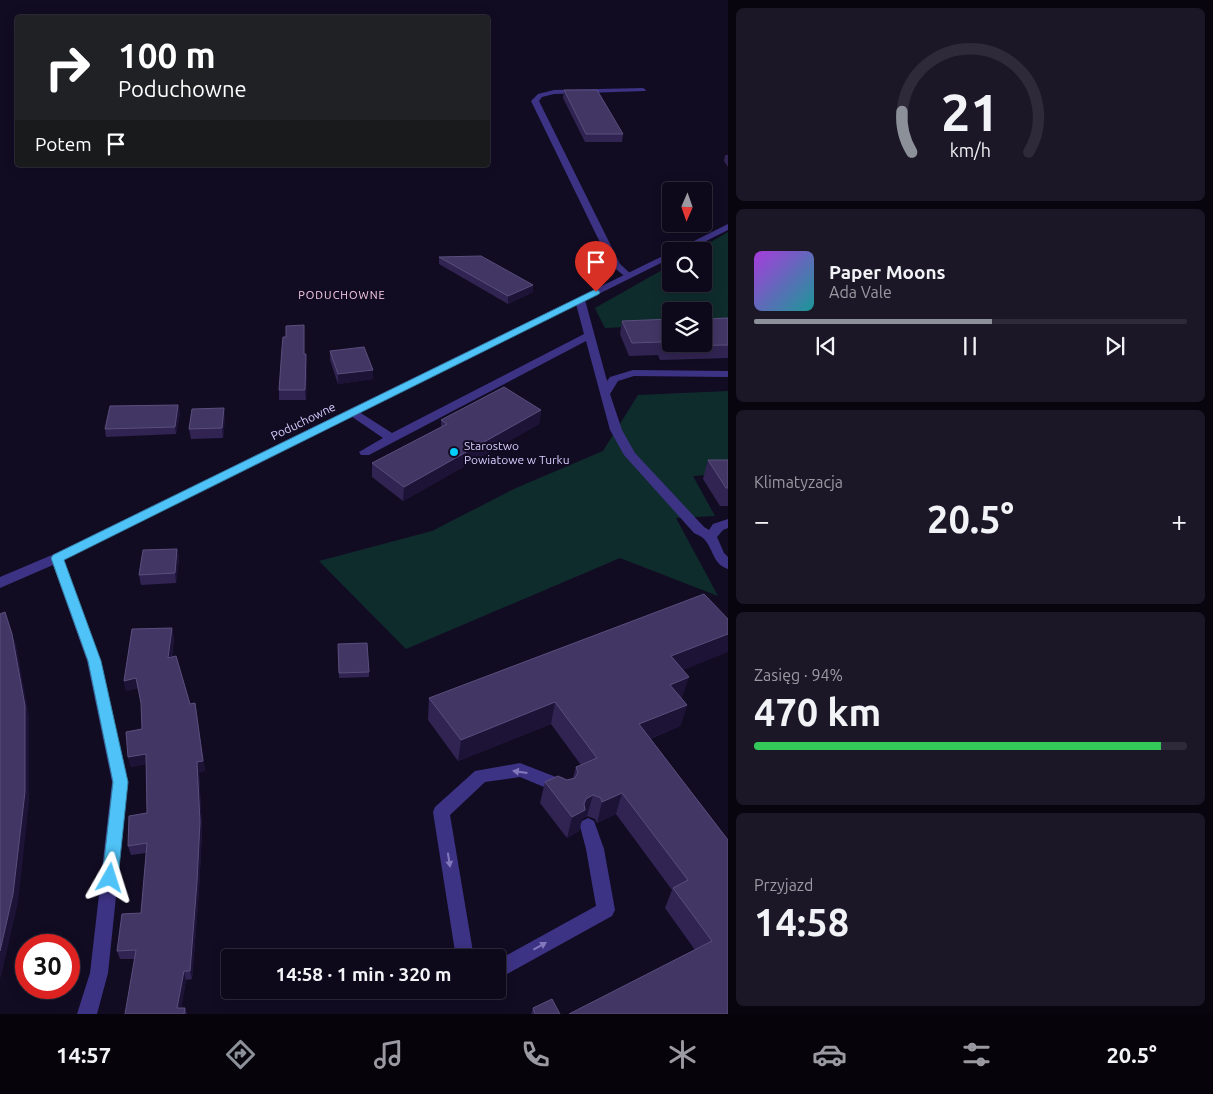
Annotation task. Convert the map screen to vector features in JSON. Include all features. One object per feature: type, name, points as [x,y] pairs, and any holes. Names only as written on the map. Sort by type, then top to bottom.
[{"type":"street","points":[[628,276],[616,265],[535,101],[540,95],[554,92],[643,90]]},
{"type":"street","points":[[697,242],[728,227]]},
{"type":"street","name":"Poduchowne","points":[[0,583],[57,558],[662,259]]},
{"type":"street","points":[[580,300],[616,430],[630,455],[698,530],[710,538],[719,556],[728,564]]},
{"type":"street","points":[[365,452],[589,335]]},
{"type":"street","points":[[605,394],[614,379],[633,373],[728,374]]},
{"type":"street","points":[[352,412],[391,438]]},
{"type":"street","points":[[710,538],[718,528],[728,523]]},
{"type":"street","points":[[57,558],[94,661],[120,782],[99,972],[87,1014]]},
{"type":"street","points":[[464,949],[441,812],[481,776],[520,770],[555,784],[563,792]]},
{"type":"street","points":[[506,966],[606,910],[595,849],[588,826]]},
{"type":"green space","points":[[728,232],[728,323],[712,324],[712,302],[662,302],[662,325],[605,328],[595,308],[662,270],[662,292],[712,292],[711,242]]},
{"type":"green space","points":[[728,391],[728,474],[693,476],[715,516],[676,518],[718,596],[620,558],[406,649],[319,561],[432,531],[516,488],[603,451],[638,395]]},
{"type":"building","points":[[564,90],[597,90],[623,134],[586,134]]},
{"type":"building","points":[[481,256],[533,285],[508,296],[439,257]]},
{"type":"building","points":[[728,318],[728,345],[712,345],[712,319]]},
{"type":"building","points":[[662,319],[662,344],[661,342],[632,343],[622,321]]},
{"type":"building","points":[[304,325],[304,354],[306,354],[305,390],[279,390],[283,337],[286,337],[286,326]]},
{"type":"building","points":[[364,347],[373,370],[338,374],[330,351]]},
{"type":"building","name":"Starostwo Powiatowe w Turku","points":[[504,387],[541,410],[404,487],[372,463],[447,424],[441,420]]},
{"type":"building","points":[[178,405],[175,427],[105,429],[110,406]]},
{"type":"building","points":[[224,408],[222,428],[189,429],[192,409]]},
{"type":"building","points":[[708,460],[728,460],[728,488],[726,488]]},
{"type":"building","points":[[177,549],[175,573],[139,575],[143,550]]},
{"type":"building","points":[[704,594],[728,619],[728,634],[671,656],[689,677],[670,685],[687,705],[639,724],[728,840],[728,1014],[569,1014],[712,941],[673,888],[688,880],[622,793],[602,802],[601,798],[593,795],[586,799],[584,804],[585,810],[572,817],[545,782],[558,776],[567,780],[575,778],[578,772],[576,767],[597,758],[555,702],[461,740],[429,698]]},
{"type":"building","points":[[5,612],[12,634],[25,706],[25,792],[13,894],[0,951],[0,614]]},
{"type":"building","points":[[172,628],[168,658],[176,656],[190,704],[195,703],[203,761],[197,762],[200,822],[190,971],[184,971],[177,1008],[185,1008],[184,1014],[125,1014],[136,950],[117,951],[122,914],[141,913],[147,843],[128,846],[129,816],[147,813],[146,754],[128,757],[126,732],[142,729],[141,703],[136,678],[124,681],[132,629]]},
{"type":"building","points":[[367,643],[369,672],[339,673],[338,644]]},
{"type":"building","points":[[552,999],[560,1014],[535,1014],[533,1008]]},
{"type":"place","name":"Starostwo Powiatowe w Turku","points":[[454,452]]},
{"type":"district","name":"PODUCHOWNE","points":[[342,295]]},
{"type":"route","points":[[110,878],[120,782],[94,661],[57,558],[596,292]]}]
